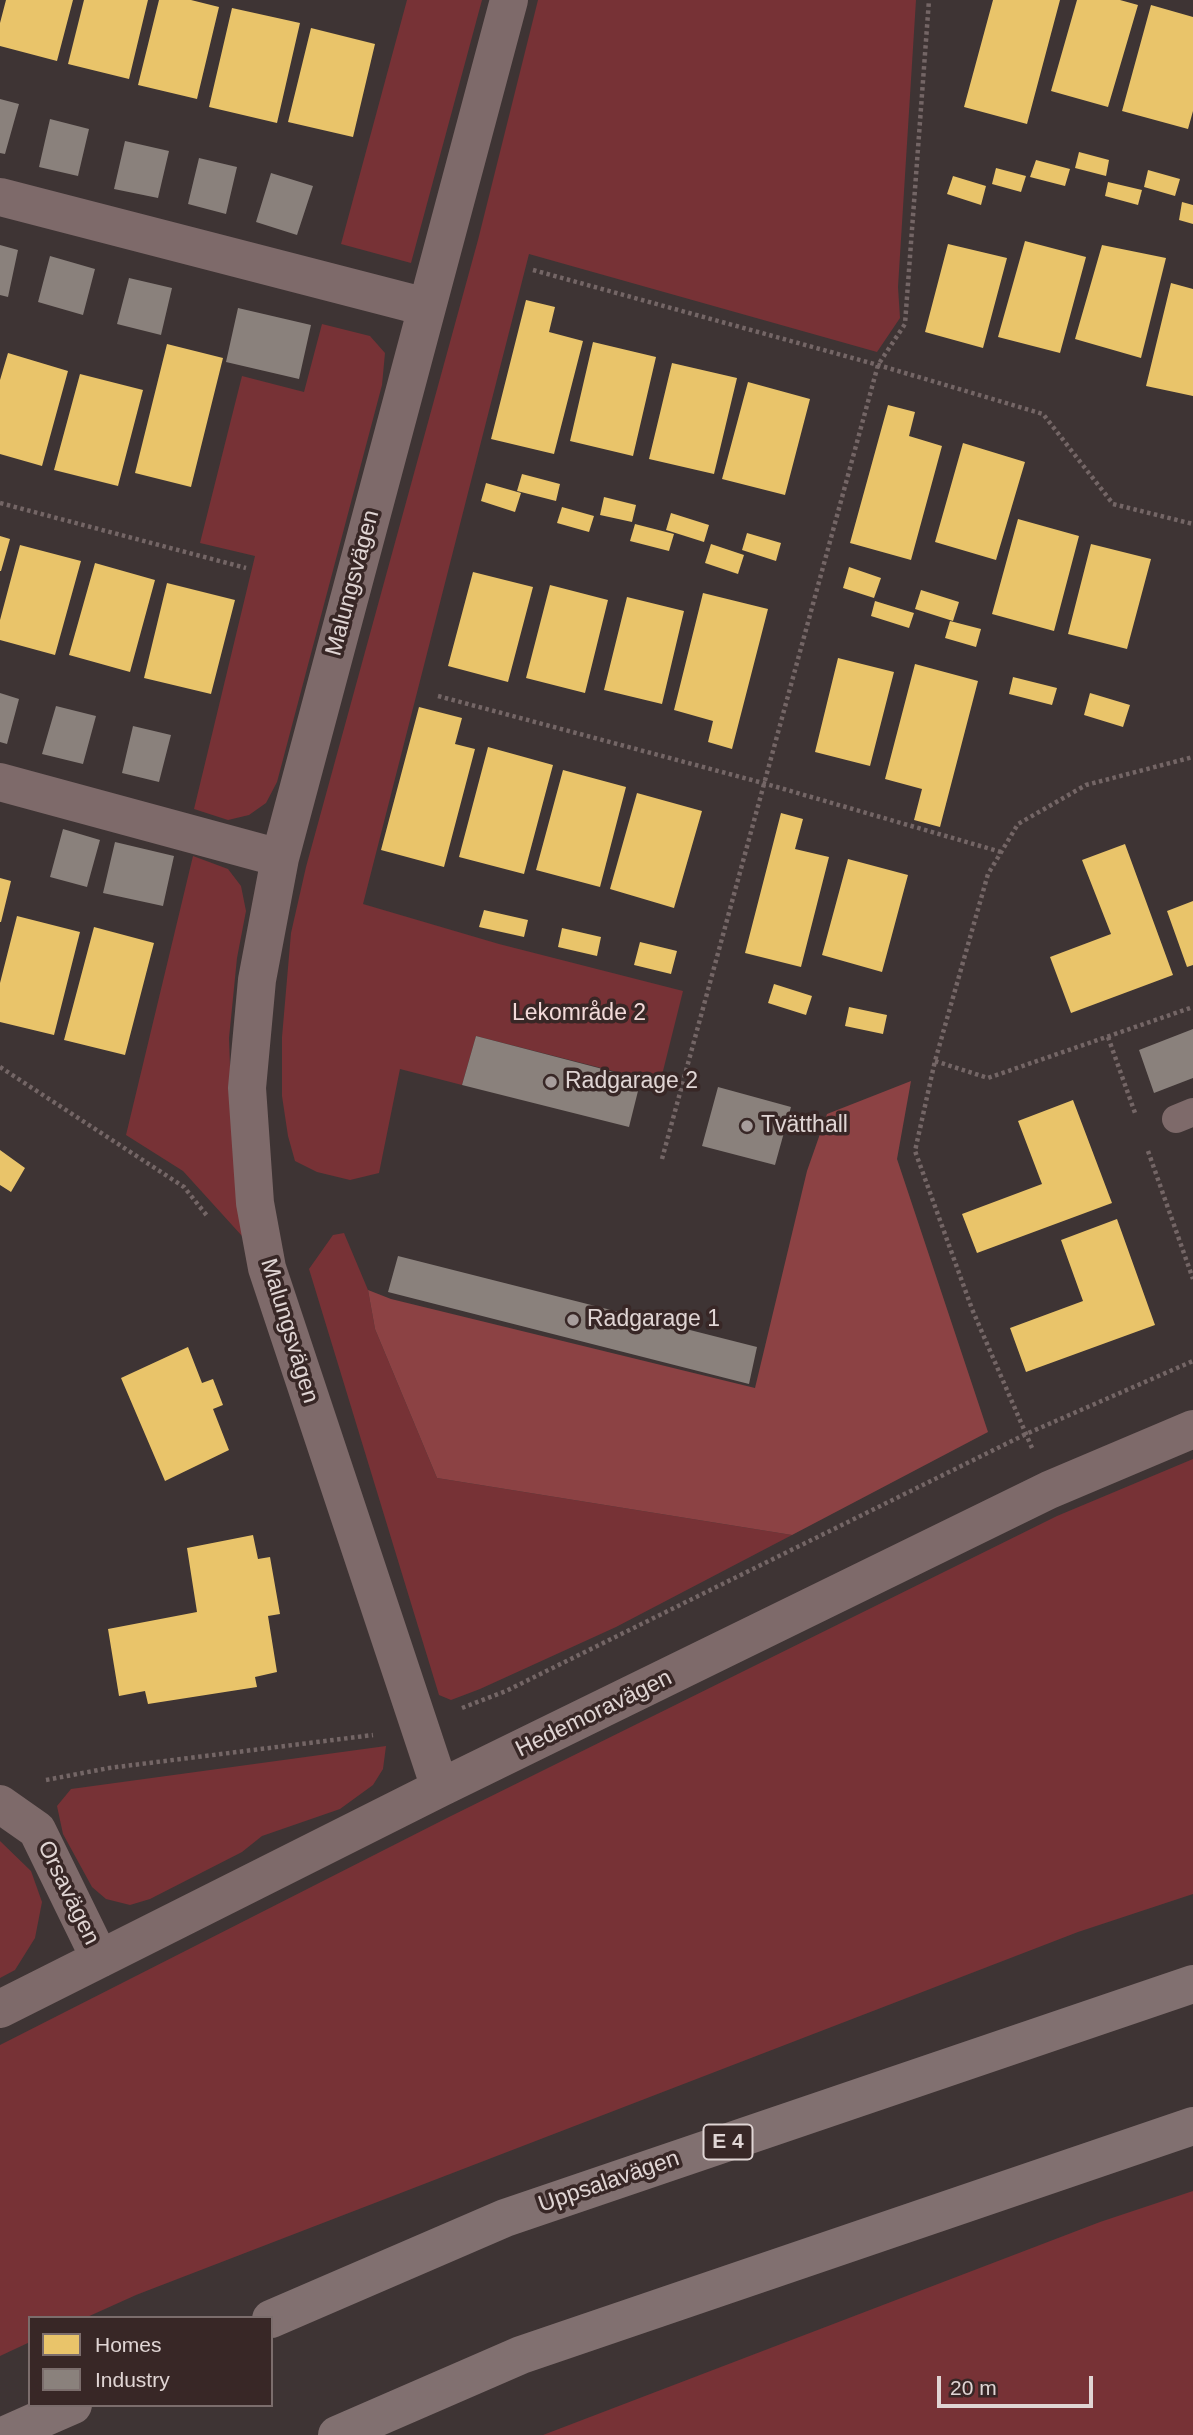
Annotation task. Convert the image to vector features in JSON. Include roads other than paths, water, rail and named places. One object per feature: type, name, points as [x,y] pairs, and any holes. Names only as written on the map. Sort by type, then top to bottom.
[{"type":"highway","name":"Uppsalavägen","points":[[273,2318],[505,2218],[1193,1984]]},
{"type":"highway","points":[[337,2435],[521,2355],[1193,2126]]},
{"type":"highway","points":[[5,2435],[69,2407]]},
{"type":"street","name":"Malungsvägen","points":[[440,1788],[267,1268],[255,1203],[247,1088],[257,980],[280,858],[509,0]]},
{"type":"street","points":[[0,197],[426,307]]},
{"type":"street","points":[[0,782],[280,858]]},
{"type":"street","name":"Hedemoravägen","points":[[0,2009],[440,1788],[1049,1490],[1193,1429]]},
{"type":"street","name":"Orsavägen","points":[[0,1804],[37,1830],[100,1958]]},
{"type":"place","name":"Radgarage 2","points":[[551,1082]]},
{"type":"place","name":"Tvätthall","points":[[747,1126]]},
{"type":"place","name":"Radgarage 1","points":[[573,1320]]},
{"type":"park label","name":"Lekområde 2","points":[[579,1014]]}]
